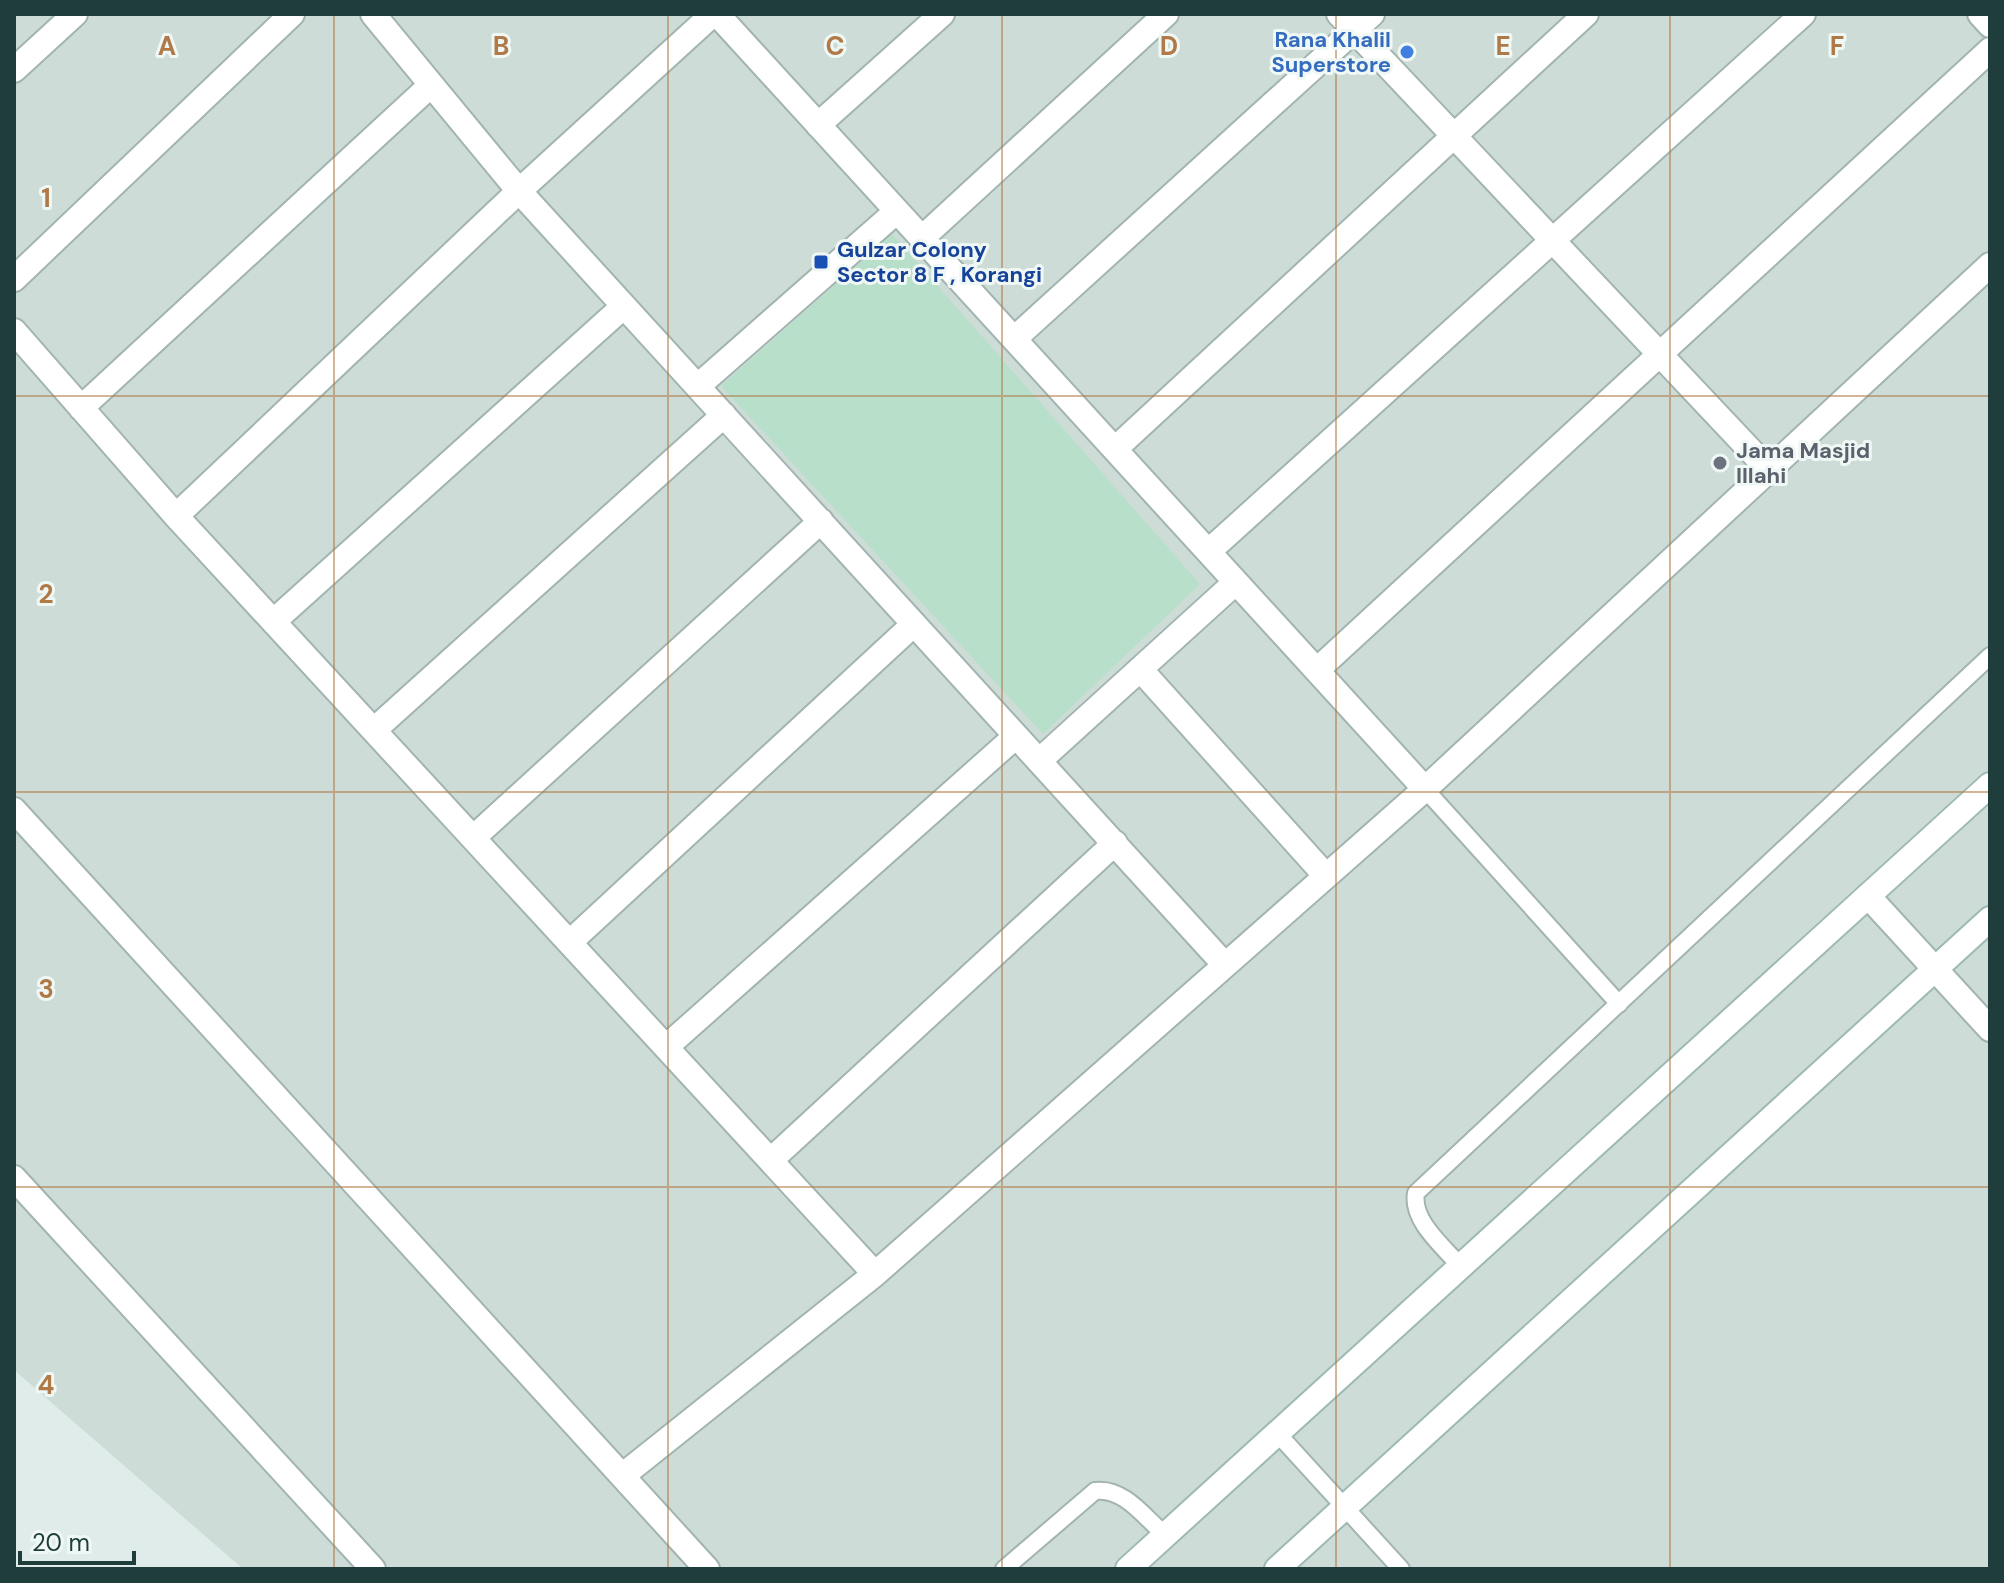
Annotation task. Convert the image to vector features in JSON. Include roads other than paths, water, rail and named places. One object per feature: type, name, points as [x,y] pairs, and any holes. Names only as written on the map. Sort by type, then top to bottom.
[{"type":"street","points":[[14,70],[75,14]]},
{"type":"street","points":[[14,279],[292,14]]},
{"type":"street","points":[[373,14],[519,191],[1225,965]]},
{"type":"street","points":[[176,516],[519,191],[715,14],[1425,789]]},
{"type":"street","points":[[818,125],[942,14]]},
{"type":"street","points":[[922,238],[1166,14]]},
{"type":"street","points":[[1115,449],[1586,14]]},
{"type":"street","points":[[1209,551],[1803,14]]},
{"type":"street","points":[[1980,14],[1990,25]]},
{"type":"street","points":[[1014,339],[1355,19],[1454,136],[1769,470]]},
{"type":"street","points":[[1317,670],[1990,50]]},
{"type":"street","points":[[81,408],[431,85]]},
{"type":"street","points":[[698,386],[897,211]]},
{"type":"street","points":[[622,1476],[875,1274],[1425,789],[1990,265]]},
{"type":"street","points":[[274,621],[624,306]]},
{"type":"street","points":[[14,331],[176,516],[875,1274]]},
{"type":"street","points":[[374,730],[724,415]]},
{"type":"street","points":[[473,838],[821,521]]},
{"type":"street","points":[[1039,761],[1236,582]]},
{"type":"street","points":[[570,942],[914,624]]},
{"type":"street","points":[[1140,669],[1326,876]]},
{"type":"street","points":[[666,1047],[1016,736]]},
{"type":"street","points":[[1128,1569],[1990,785]]},
{"type":"street","points":[[14,810],[707,1569]]},
{"type":"street","points":[[771,1160],[1115,843]]},
{"type":"street","points":[[1868,896],[1990,1029]]},
{"type":"street","points":[[1277,1569],[1990,919]]},
{"type":"street","points":[[14,1178],[373,1569]]},
{"type":"lane","points":[[1461,1267],[1419,1218],[1414,1204],[1416,1193],[1990,656]]},
{"type":"lane","points":[[1425,789],[1619,1004]]},
{"type":"lane","points":[[1278,1434],[1401,1569]]},
{"type":"lane","points":[[1004,1569],[1095,1491],[1109,1489],[1122,1496],[1166,1536]]},
{"type":"place","name":"Rana Khalil Superstore","points":[[1407,52]]},
{"type":"place","name":"Gulzar Colony Sector 8 F , Korangi","points":[[821,262]]},
{"type":"place","name":"Jama Masjid Illahi","points":[[1720,463]]}]
